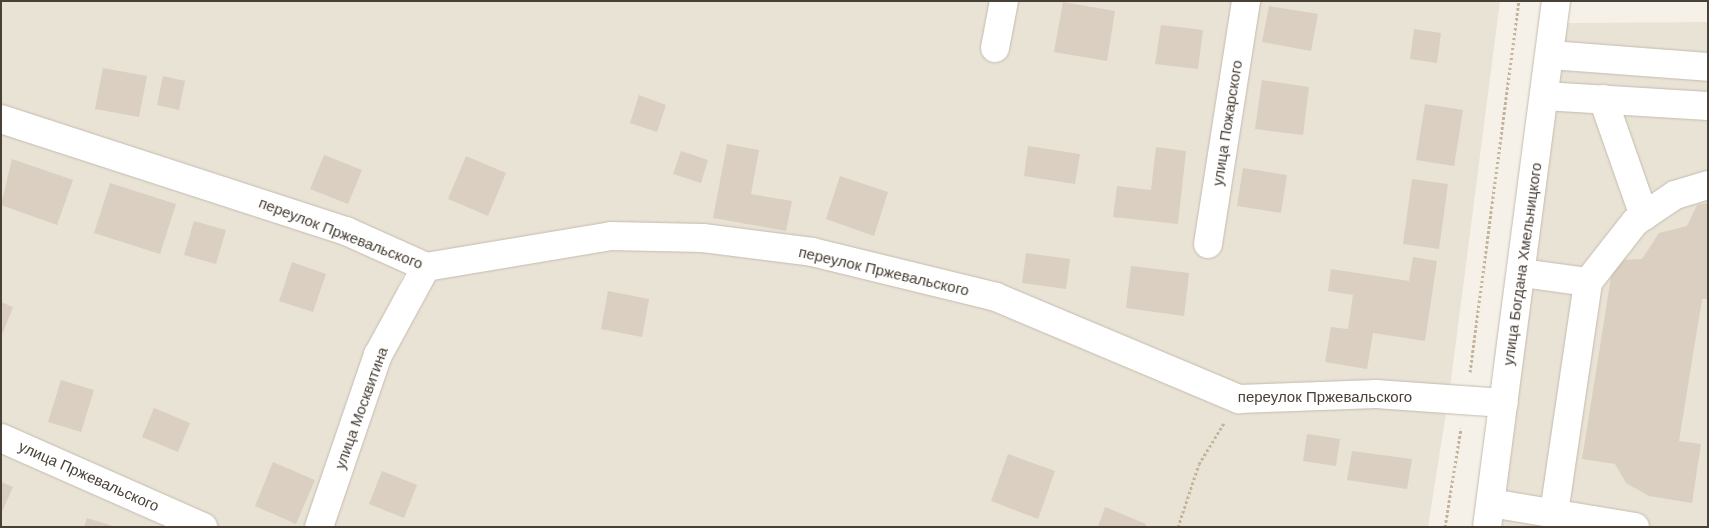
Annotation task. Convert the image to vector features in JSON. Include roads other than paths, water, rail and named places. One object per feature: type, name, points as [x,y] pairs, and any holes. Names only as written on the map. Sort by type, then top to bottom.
[{"type":"street","points":[[995,48],[1004,1]]},
{"type":"street","name":"улица Пожарского","points":[[1208,244],[1246,1]]},
{"type":"street","name":"улица Богдана Хмельницкого","points":[[1489,515],[1556,1]]},
{"type":"street","points":[[1550,55],[1708,67]]},
{"type":"street","points":[[1544,96],[1708,106]]},
{"type":"street","points":[[1603,99],[1644,216]]},
{"type":"street","name":"переулок Пржевальского","points":[[1,119],[327,225],[426,267],[611,236],[703,238],[812,252],[996,297],[1239,399],[1376,394],[1504,403]]},
{"type":"street","points":[[1554,513],[1588,282],[1644,216],[1675,194],[1708,186]]},
{"type":"street","name":"улица Москвитина","points":[[319,527],[378,355],[426,267]]},
{"type":"street","points":[[1522,273],[1588,282]]},
{"type":"street","name":"улица Пржевальского","points":[[1,438],[203,527]]},
{"type":"street","points":[[1489,515],[1554,513],[1595,523],[1635,527]]}]
